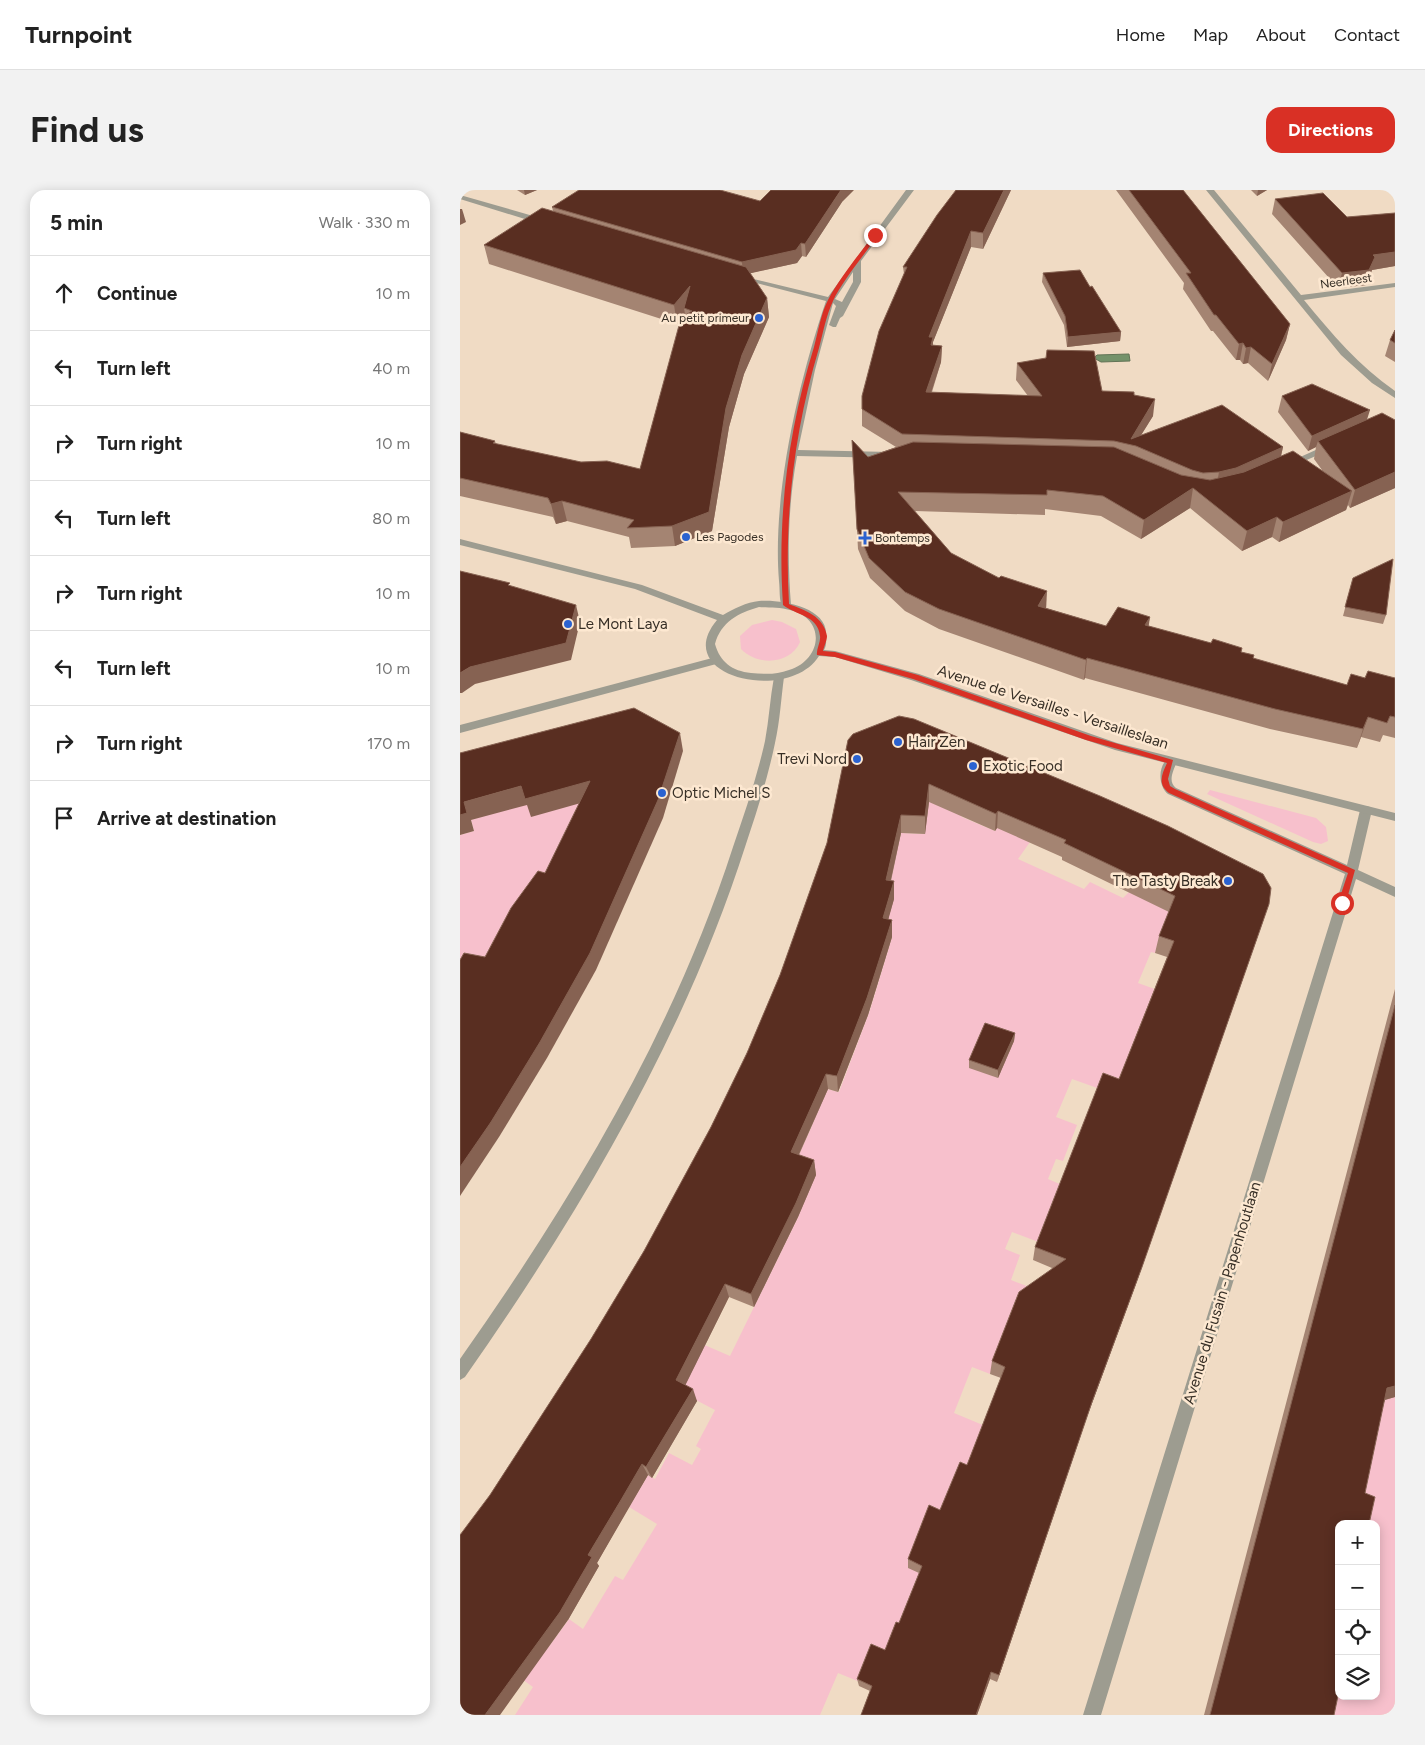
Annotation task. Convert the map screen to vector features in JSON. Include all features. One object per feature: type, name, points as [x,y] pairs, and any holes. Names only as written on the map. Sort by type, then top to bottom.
[{"type":"street","points":[[786,605],[783,554],[784,527],[793,453],[806,383],[821,337],[830,300],[910,190]]},
{"type":"street","points":[[1210,190],[1344,352],[1369,376],[1395,395]]},
{"type":"street","points":[[460,197],[551,224]]},
{"type":"street","points":[[821,337],[844,311],[857,282],[857,261]]},
{"type":"street","points":[[733,276],[830,300],[840,306],[833,324]]},
{"type":"street","name":"Neerleest","points":[[1300,298],[1395,285]]},
{"type":"street","points":[[1280,468],[1343,441]]},
{"type":"street","points":[[793,453],[898,455]]},
{"type":"street","points":[[460,542],[630,585],[723,619]]},
{"type":"street","points":[[758,604],[786,605],[808,613],[816,620],[824,636],[820,653],[803,668],[779,677],[749,678],[725,668],[716,661],[710,644],[716,627],[723,619],[733,612],[758,604]]},
{"type":"street","name":"Avenue de Versailles - Versailleslaan","points":[[820,653],[835,654],[915,677],[1089,738],[1171,761],[1395,817]]},
{"type":"street","points":[[460,729],[716,661]]},
{"type":"street","points":[[460,1372],[516,1291],[590,1172],[670,1022],[707,939],[741,847],[773,730],[779,677]]},
{"type":"street","points":[[1171,761],[1165,779],[1167,787],[1172,791],[1395,892]]},
{"type":"street","name":"Avenue du Fusain - Papenhoutlaan","points":[[1092,1715],[1352,872],[1366,810]]},
{"type":"shaded area","points":[[1129,354],[1130,361],[1101,362],[1094,358],[1097,355]]},
{"type":"shaded area","points":[[772,620],[782,622],[796,629],[800,642],[795,650],[781,659],[764,660],[748,655],[741,649],[740,636],[752,625]]},
{"type":"shaded area","points":[[603,779],[460,1016],[460,835],[474,831],[471,820]]},
{"type":"shaded area","points":[[932,785],[962,817],[995,831],[998,827],[1030,842],[1018,859],[1084,889],[1090,882],[1123,898],[1129,892],[1187,915],[1165,927],[1155,953],[1151,952],[1138,983],[1166,993],[1122,1079],[1100,1089],[1072,1079],[1056,1117],[1077,1125],[1063,1161],[1056,1159],[1048,1179],[1062,1185],[1065,1252],[1012,1232],[1005,1249],[1020,1255],[1011,1280],[1035,1289],[990,1374],[972,1367],[954,1413],[1002,1433],[922,1575],[886,1657],[860,1682],[838,1673],[820,1715],[515,1715],[533,1687],[519,1677],[550,1645],[569,1619],[583,1629],[615,1576],[623,1580],[657,1524],[629,1507],[648,1475],[655,1479],[669,1453],[692,1465],[701,1449],[696,1446],[715,1410],[673,1388],[700,1343],[730,1356],[798,1217],[793,1167],[811,1128],[823,1088],[839,1092],[870,1010],[892,937],[878,934],[901,833],[925,834],[906,810]]},
{"type":"shaded area","points":[[1210,790],[1316,818],[1326,827],[1328,841],[1321,844],[1313,842],[1207,794]]},
{"type":"shaded area","points":[[1378,1394],[1395,1397],[1395,1715],[1325,1715],[1335,1677],[1335,1700],[1380,1700],[1380,1520],[1360,1520],[1354,1505]]},
{"type":"building","points":[[579,190],[720,190],[760,201],[771,190],[841,190],[805,244],[801,243],[796,250],[742,262],[552,207]]},
{"type":"building","points":[[956,190],[1004,190],[983,233],[971,231],[929,337],[933,337],[931,345],[942,346],[926,392],[1042,396],[1017,363],[1046,358],[1047,350],[1094,351],[1102,391],[1134,392],[1134,395],[1155,399],[1131,439],[1222,405],[1283,447],[1236,468],[1203,473],[1136,446],[1114,441],[902,434],[862,409],[862,396],[879,331],[907,267],[903,267]]},
{"type":"building","points":[[1129,190],[1183,190],[1290,324],[1272,364],[1251,347],[1246,348],[1243,343],[1239,344],[1216,315],[1214,315],[1186,273],[1191,273]]},
{"type":"building","points":[[1323,193],[1347,217],[1395,213],[1395,252],[1373,255],[1375,257],[1369,270],[1342,273],[1275,199]]},
{"type":"building","points":[[542,208],[746,267],[767,298],[742,355],[726,408],[709,512],[672,526],[627,528],[634,520],[562,501],[551,504],[548,498],[460,478],[460,432],[495,441],[493,443],[581,462],[607,461],[640,469],[681,318],[692,311],[684,308],[690,286],[674,305],[484,245]]},
{"type":"building","points":[[1080,270],[1121,332],[1068,337],[1065,316],[1043,273]]},
{"type":"building","points":[[1395,330],[1395,343],[1390,340]]},
{"type":"building","points":[[1312,384],[1370,410],[1312,436],[1282,396]]},
{"type":"building","points":[[1382,413],[1395,420],[1395,472],[1355,490],[1318,441]]},
{"type":"building","points":[[852,440],[868,457],[913,442],[1114,447],[1181,475],[1210,480],[1244,472],[1293,451],[1352,491],[1283,522],[1277,517],[1247,531],[1193,488],[1144,520],[1103,496],[1047,490],[1047,495],[898,492],[951,553],[999,578],[1001,576],[1047,591],[1038,606],[1106,626],[1118,607],[1150,617],[1145,625],[1211,643],[1213,639],[1242,648],[1241,652],[1254,655],[1253,658],[1347,685],[1351,674],[1365,678],[1368,671],[1395,678],[1395,717],[1390,716],[1387,723],[1368,717],[1363,729],[1275,709],[1087,658],[1086,660],[939,609],[905,592],[869,558],[857,529]]},
{"type":"building","points":[[1393,559],[1386,615],[1345,607],[1353,578]]},
{"type":"building","points":[[460,571],[510,583],[508,585],[576,605],[566,643],[470,667],[460,673]]},
{"type":"building","points":[[634,708],[680,733],[658,800],[590,953],[540,1042],[491,1122],[460,1167],[460,960],[464,953],[485,957],[511,908],[538,871],[545,873],[590,781],[525,799],[521,786],[464,802],[467,813],[460,815],[460,753]]},
{"type":"building","points":[[899,716],[914,719],[1168,826],[1263,874],[1271,888],[1269,904],[1142,1267],[1092,1402],[999,1675],[991,1672],[976,1715],[861,1715],[872,1686],[857,1679],[871,1644],[885,1650],[896,1622],[899,1623],[922,1566],[908,1559],[929,1505],[940,1510],[960,1462],[967,1465],[1005,1367],[992,1361],[1019,1292],[1066,1259],[1035,1247],[1103,1073],[1119,1079],[1174,941],[1159,936],[1175,896],[1064,843],[1066,840],[998,811],[996,814],[929,784],[925,816],[901,815],[886,880],[894,881],[883,918],[892,920],[867,998],[837,1076],[826,1074],[791,1152],[814,1160],[796,1203],[751,1294],[725,1284],[676,1380],[693,1389],[646,1467],[642,1464],[588,1555],[592,1557],[560,1612],[485,1715],[460,1715],[460,1535],[490,1495],[591,1339],[644,1251],[711,1127],[747,1053],[780,975],[827,843],[848,740],[853,734]]},
{"type":"building","points":[[1395,1005],[1395,1386],[1387,1388],[1365,1493],[1375,1497],[1370,1520],[1335,1520],[1335,1700],[1337,1700],[1334,1715],[1210,1715]]},
{"type":"building","points":[[985,1023],[1015,1033],[998,1070],[969,1060]]},
{"type":"place","name":"Au petit primeur","points":[[759,318]]},
{"type":"place","name":"Les Pagodes","points":[[686,537]]},
{"type":"place","name":"Bontemps","points":[[865,538]]},
{"type":"place","name":"Le Mont Laya","points":[[568,624]]},
{"type":"place","name":"Hair Zen","points":[[898,742]]},
{"type":"place","name":"Trevi Nord","points":[[857,759]]},
{"type":"place","name":"Exotic Food","points":[[973,766]]},
{"type":"place","name":"Optic Michel S","points":[[662,793]]},
{"type":"place","name":"The Tasty Break","points":[[1228,881]]},
{"type":"route","points":[[875,235],[830,300],[823,322],[821,337],[806,383],[793,453],[784,527],[783,554],[786,605],[808,613],[816,620],[824,636],[820,653],[835,654],[915,677],[1089,738],[1171,761],[1165,782],[1172,791],[1352,872],[1342,903]]}]
